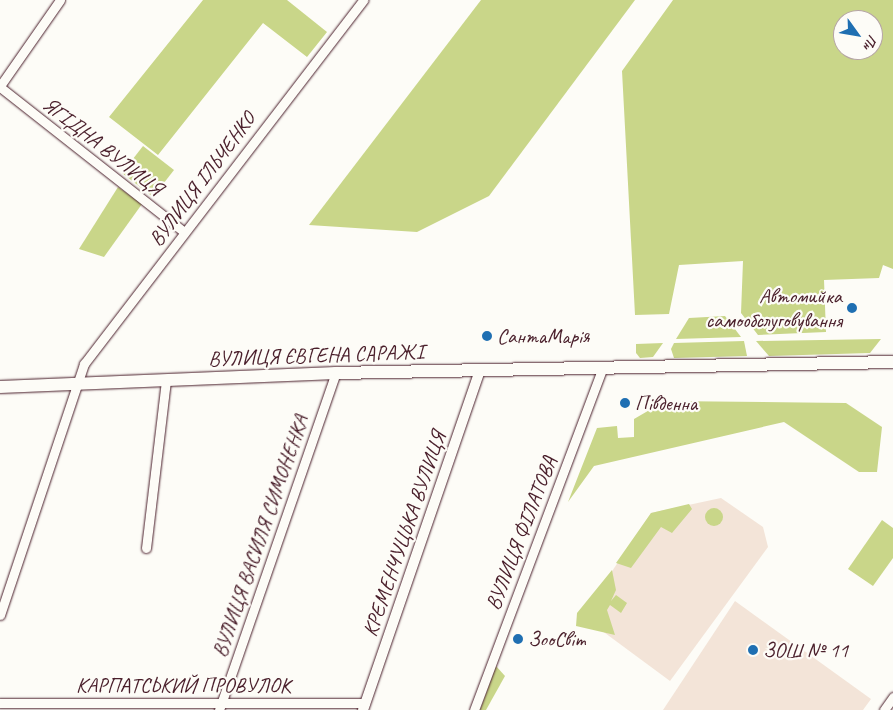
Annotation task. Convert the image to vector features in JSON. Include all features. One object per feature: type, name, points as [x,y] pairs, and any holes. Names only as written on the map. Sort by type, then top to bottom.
[{"type":"main road","name":"ВУЛИЦЯ ЄВГЕНА САРАЖІ","points":[[0,387],[336,374],[893,362]]},
{"type":"street","name":"ЯГІДНА ВУЛИЦЯ","points":[[60,0],[0,87],[184,232]]},
{"type":"street","name":"ВУЛИЦЯ ІЛЬЧЕНКО","points":[[0,615],[84,364],[363,0]]},
{"type":"street","name":"ВУЛИЦЯ ФІЛАТОВА","points":[[474,710],[602,369]]},
{"type":"street","name":"КРЕМЕНЧУЦЬКА ВУЛИЦЯ","points":[[364,707],[480,370]]},
{"type":"street","name":"ВУЛИЦЯ ВАСИЛЯ СИМОНЕНКА","points":[[221,706],[336,374]]},
{"type":"street","points":[[146,548],[166,381]]},
{"type":"street","points":[[884,710],[893,697]]},
{"type":"street","name":"КАРПАТСЬКИЙ ПРОВУЛОК","points":[[0,703],[364,707]]},
{"type":"shaded area","points":[[721,498],[763,527],[768,547],[670,681],[582,616],[651,513]]},
{"type":"shaded area","name":"ЗОШ № 11","points":[[735,601],[871,699],[863,710],[663,710]]},
{"type":"green space","points":[[203,0],[287,0],[327,32],[307,57],[263,23],[158,155],[109,117]]},
{"type":"green space","points":[[481,0],[635,0],[489,196],[417,232],[309,225]]},
{"type":"green space","points":[[673,0],[893,0],[893,269],[883,265],[879,278],[824,280],[826,332],[758,335],[741,313],[743,261],[679,265],[669,314],[635,315],[622,71]]},
{"type":"green space","points":[[143,146],[174,170],[153,197],[122,173]]},
{"type":"green space","points":[[118,187],[142,204],[104,257],[79,249]]},
{"type":"green space","points":[[725,316],[741,337],[676,339],[689,318]]},
{"type":"green space","points":[[881,339],[870,353],[769,356],[756,341]]},
{"type":"green space","points":[[744,341],[747,356],[674,358],[671,349],[674,343]]},
{"type":"green space","points":[[663,343],[653,357],[640,358],[636,353],[636,344]]},
{"type":"green space","points":[[665,401],[846,403],[882,427],[877,472],[859,472],[784,422],[594,466],[568,502],[597,428],[617,426],[618,438],[634,437],[634,419]]},
{"type":"green space","points":[[689,504],[692,509],[672,533],[661,527],[631,568],[616,563],[651,513]]},
{"type":"green space","points":[[710,508],[718,508],[723,513],[721,524],[710,526],[705,521],[705,513]]},
{"type":"green space","points":[[882,520],[893,528],[893,558],[873,586],[848,569]]},
{"type":"green space","points":[[612,570],[616,590],[611,601],[616,595],[627,603],[621,613],[610,605],[607,610],[615,635],[576,626],[577,613]]},
{"type":"green space","points":[[496,666],[505,676],[486,710],[480,710]]},
{"type":"place","name":"Автомийка самообслуговування","points":[[852,308]]},
{"type":"place","name":"СантаМарія","points":[[487,336]]},
{"type":"place","name":"Південна","points":[[625,403]]},
{"type":"place","name":"ЗооСвiт","points":[[518,639]]},
{"type":"place","name":"ЗОШ № 11","points":[[753,650]]}]
